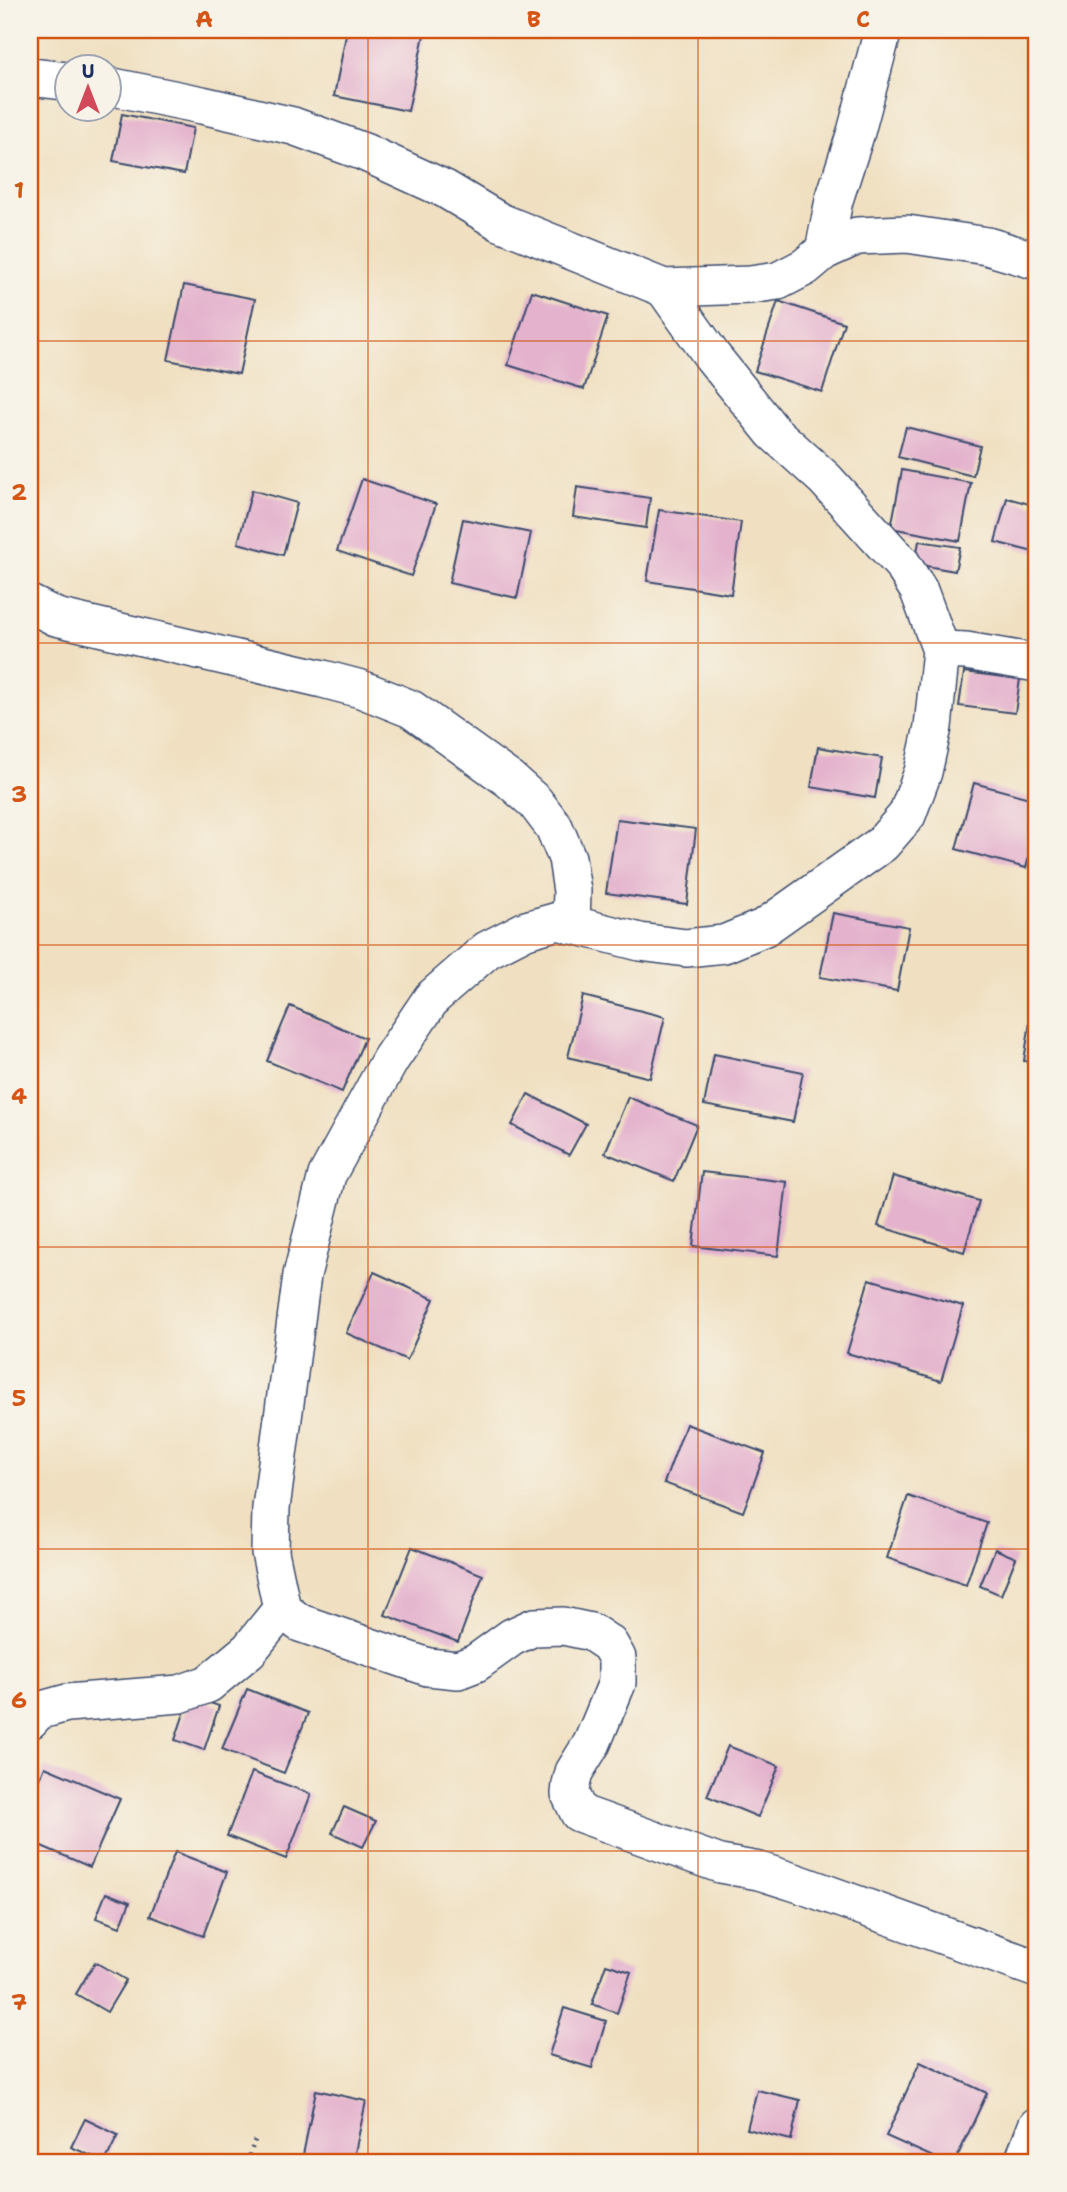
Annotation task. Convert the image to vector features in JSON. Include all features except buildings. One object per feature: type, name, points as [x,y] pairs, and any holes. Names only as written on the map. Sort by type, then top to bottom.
[{"type":"street","points":[[824,251],[834,200],[856,132],[883,30]]},
{"type":"street","points":[[30,77],[52,79]]},
{"type":"street","points":[[122,89],[293,126],[364,152],[445,189],[500,222],[664,288],[750,285],[778,281],[805,267],[824,251],[857,236],[907,234],[987,246],[1037,261]]},
{"type":"street","points":[[664,288],[712,356],[773,432],[825,479],[902,564],[919,591],[941,650],[933,727],[923,772],[907,814],[882,844],[765,927],[724,944],[686,947],[640,942],[558,921],[526,930],[487,950],[432,998],[390,1060],[327,1175],[302,1275],[271,1508],[270,1552],[282,1609],[300,1623],[443,1670],[458,1670],[476,1663],[512,1637],[534,1627],[563,1626],[591,1632],[609,1644],[617,1658],[617,1683],[592,1743],[570,1784],[570,1794],[579,1813],[720,1864],[797,1882],[1037,1969]]},
{"type":"street","points":[[30,604],[56,617],[277,667],[361,689],[411,709],[510,780],[535,802],[554,827],[567,858],[572,891],[571,925]]},
{"type":"street","points":[[941,650],[966,651],[1037,663]]},
{"type":"street","points":[[30,1720],[38,1711],[67,1703],[180,1694],[208,1684],[249,1650],[282,1609]]},
{"type":"street","points":[[1023,2162],[1037,2126]]},
{"type":"path","points":[[247,2162],[256,2140]]}]
